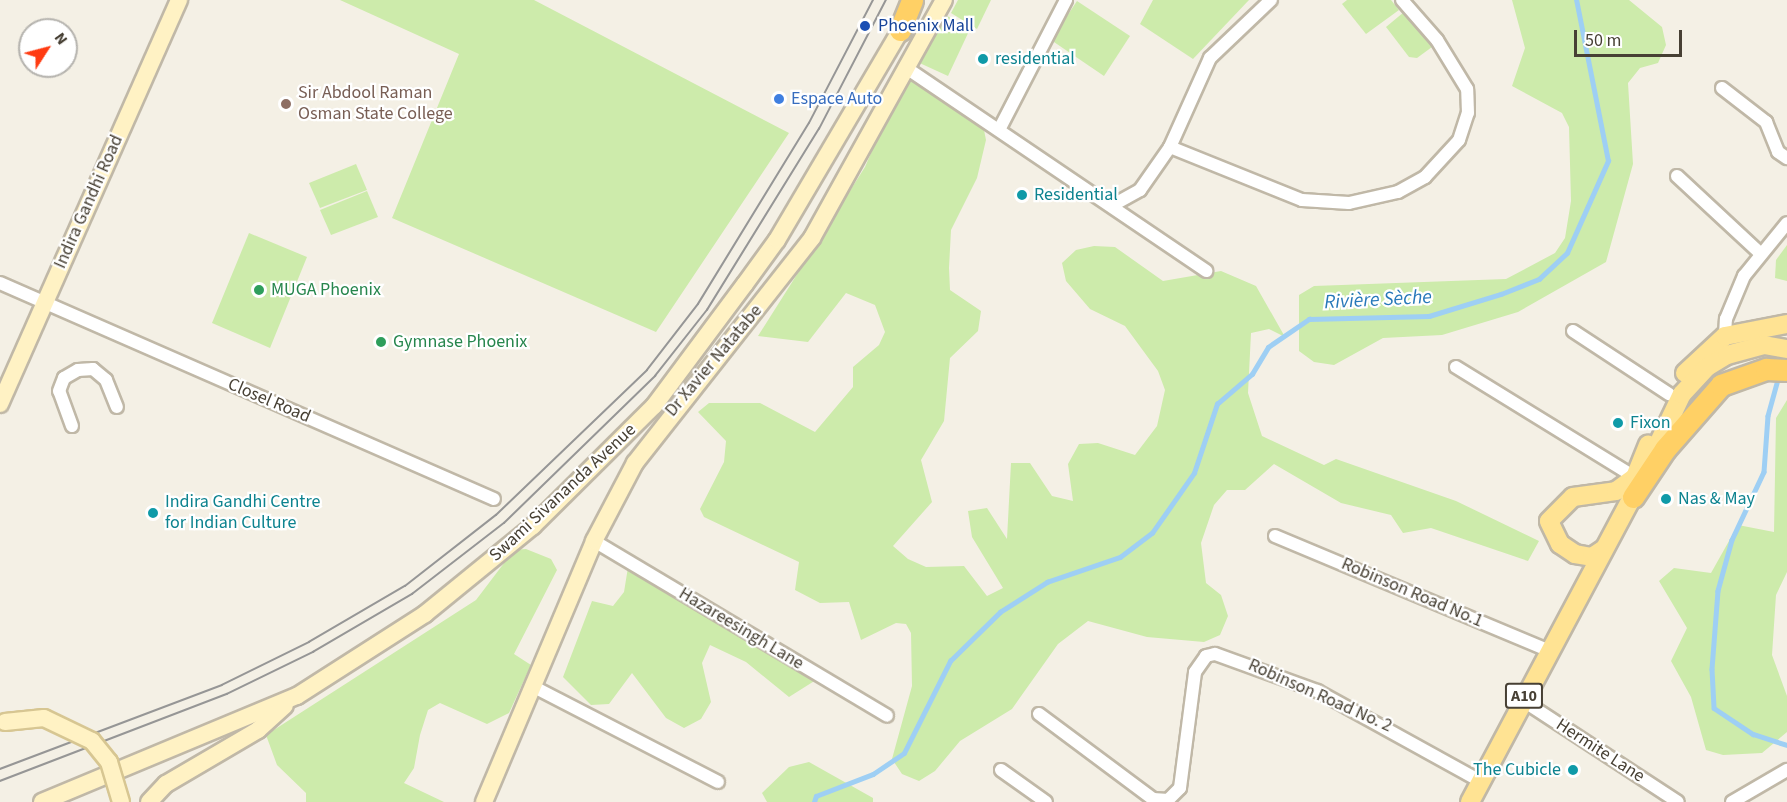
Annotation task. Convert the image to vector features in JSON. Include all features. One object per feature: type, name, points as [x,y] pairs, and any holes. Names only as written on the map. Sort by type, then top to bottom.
[{"type":"highway","points":[[900,30],[912,0]]},
{"type":"highway","points":[[1634,487],[1721,385],[1766,369],[1787,370]]},
{"type":"main road","name":"Indira Gandhi Road","points":[[0,404],[179,0]]},
{"type":"main road","name":"Swami Sivananda Avenue","points":[[42,802],[65,798],[297,696],[470,579],[533,526],[654,405],[777,240],[900,30],[920,0]]},
{"type":"main road","name":"Dr Xavier Natatabe","points":[[484,802],[594,541],[652,437],[812,238],[864,151],[905,67],[944,0]]},
{"type":"main road","points":[[1604,549],[1592,558],[1575,554],[1553,533],[1553,513],[1573,497],[1603,497],[1634,487],[1669,394],[1688,368],[1725,336],[1787,324]]},
{"type":"main road","name":"A10","points":[[1470,802],[1548,650],[1604,549],[1634,487],[1694,379],[1727,355],[1764,345],[1787,349]]},
{"type":"main road","points":[[1575,554],[1580,592]]},
{"type":"main road","points":[[149,802],[166,784],[258,730],[297,696]]},
{"type":"main road","points":[[2,722],[44,718],[85,736],[109,762],[122,802]]},
{"type":"street","points":[[1000,128],[1066,0]]},
{"type":"street","points":[[1113,205],[1140,190],[1170,147],[1210,58],[1271,0]]},
{"type":"street","points":[[1170,147],[1302,200],[1348,203],[1398,192],[1425,177],[1459,140],[1468,113],[1467,89],[1437,40],[1402,0]]},
{"type":"street","points":[[905,67],[1113,205],[1150,238],[1206,272]]},
{"type":"street","points":[[1722,88],[1766,122],[1778,152],[1787,158]]},
{"type":"street","points":[[1677,176],[1760,253]]},
{"type":"street","points":[[1725,336],[1726,319],[1760,253],[1787,223]]},
{"type":"street","name":"Closel Road","points":[[0,283],[494,499]]},
{"type":"street","points":[[1573,331],[1669,394]]},
{"type":"street","points":[[1456,367],[1634,487]]},
{"type":"street","points":[[72,426],[59,391],[64,378],[78,370],[93,369],[106,380],[117,407]]},
{"type":"street","name":"Robinson Road No.1","points":[[1275,536],[1548,650]]},
{"type":"street","name":"Hazareesingh Lane","points":[[594,541],[887,716]]},
{"type":"street","name":"Robinson Road No. 2","points":[[1039,714],[1153,799],[1168,800],[1180,788],[1195,672],[1206,656],[1215,654],[1317,691],[1482,782]]},
{"type":"street","points":[[534,687],[718,782]]},
{"type":"street","name":"Hermite Lane","points":[[1522,700],[1678,802]]},
{"type":"street","points":[[1001,770],[1046,802]]},
{"type":"street","points":[[1732,802],[1787,771]]},
{"type":"green space","points":[[340,0],[534,0],[789,133],[656,332],[392,218],[459,54]]},
{"type":"green space","points":[[958,0],[991,0],[977,29],[951,13]]},
{"type":"green space","points":[[1153,0],[1249,0],[1193,59],[1140,24]]},
{"type":"green space","points":[[1347,0],[1391,0],[1399,10],[1366,34],[1342,4]]},
{"type":"green space","points":[[1512,0],[1629,0],[1662,27],[1666,45],[1658,63],[1640,68],[1628,83],[1633,164],[1606,262],[1518,312],[1442,335],[1383,338],[1334,365],[1314,362],[1299,351],[1299,295],[1314,286],[1506,279],[1555,253],[1565,238],[1571,201],[1569,127],[1562,113],[1512,86],[1525,48]]},
{"type":"green space","points":[[1077,1],[1130,36],[1104,76],[1051,40]]},
{"type":"green space","points":[[1404,12],[1432,47],[1417,58],[1409,57],[1386,27]]},
{"type":"green space","points":[[942,13],[970,29],[948,76],[913,60]]},
{"type":"green space","points":[[906,71],[982,120],[986,140],[977,178],[951,230],[949,268],[950,290],[981,311],[978,331],[950,358],[944,421],[921,460],[932,502],[893,546],[908,559],[926,567],[964,566],[987,596],[1003,588],[972,537],[968,511],[987,508],[1007,539],[1011,463],[1030,463],[1052,496],[1073,501],[1068,464],[1079,444],[1098,443],[1135,455],[1157,426],[1165,390],[1158,371],[1125,326],[1090,309],[1066,281],[1062,263],[1076,250],[1094,246],[1115,247],[1163,281],[1221,271],[1256,286],[1285,337],[1269,329],[1251,333],[1248,393],[1262,436],[1324,465],[1336,459],[1456,501],[1539,541],[1528,561],[1431,528],[1403,533],[1391,515],[1341,503],[1274,464],[1245,490],[1227,490],[1214,505],[1201,543],[1206,583],[1221,595],[1228,616],[1220,635],[1204,642],[1147,637],[1088,621],[1058,644],[1012,709],[960,741],[935,771],[919,781],[902,774],[892,759],[912,686],[911,633],[906,624],[896,623],[861,640],[849,602],[820,603],[795,590],[799,562],[704,517],[700,509],[724,462],[726,441],[698,412],[709,403],[760,403],[815,432],[853,387],[853,367],[879,345],[885,332],[875,305],[846,293],[808,342],[758,336],[865,167]]},
{"type":"green space","points":[[356,164],[367,190],[320,208],[309,183]]},
{"type":"green space","points":[[367,191],[378,217],[331,235],[320,210]]},
{"type":"green space","name":"MUGA Phoenix","points":[[249,233],[307,257],[270,348],[212,323]]},
{"type":"green space","points":[[1787,245],[1787,281],[1775,278],[1776,260]]},
{"type":"green space","points":[[1787,400],[1787,572],[1776,595],[1772,655],[1787,696],[1787,732],[1762,753],[1723,755],[1706,750],[1691,697],[1671,661],[1687,628],[1659,581],[1674,568],[1711,573],[1738,525],[1774,532],[1776,418]]},
{"type":"green space","points":[[526,549],[551,559],[557,570],[514,654],[531,665],[509,713],[487,724],[440,703],[428,710],[420,735],[414,768],[404,783],[444,802],[306,802],[306,793],[277,765],[266,735],[476,600],[514,550]]},
{"type":"green space","points":[[630,555],[827,673],[789,697],[746,662],[710,645],[702,663],[711,702],[701,719],[684,728],[666,718],[632,673],[609,704],[591,705],[563,677],[592,601],[613,606],[624,592]]},
{"type":"green space","points":[[809,762],[873,798],[873,802],[767,802],[762,793],[789,767]]},
{"type":"waterway","name":"Rivière Sèche","points":[[814,802],[816,796],[873,774],[904,753],[950,661],[1000,612],[1047,582],[1120,557],[1152,533],[1194,473],[1217,404],[1252,374],[1268,347],[1309,319],[1429,316],[1501,294],[1539,279],[1567,253],[1608,161],[1576,0]]},
{"type":"waterway","points":[[1779,376],[1768,416],[1764,472],[1732,540],[1718,591],[1712,669],[1714,708],[1753,734],[1787,745]]},
{"type":"tram line","points":[[0,769],[222,685],[309,642],[405,586],[496,515],[647,370],[698,304],[809,123],[873,0]]},
{"type":"tram line","points":[[0,781],[227,694],[313,652],[412,594],[504,523],[655,376],[707,310],[819,129],[886,0]]},
{"type":"place","name":"Phoenix Mall","points":[[865,26]]},
{"type":"place","name":"residential","points":[[983,59]]},
{"type":"place","name":"Espace Auto","points":[[779,99]]},
{"type":"place","name":"Sir Abdool Raman Osman State College","points":[[286,104]]},
{"type":"place","name":"Residential","points":[[1022,195]]},
{"type":"place","name":"MUGA Phoenix","points":[[259,290]]},
{"type":"place","name":"Gymnase Phoenix","points":[[381,342]]},
{"type":"place","name":"Fixon","points":[[1618,423]]},
{"type":"place","name":"Nas & May","points":[[1666,499]]},
{"type":"place","name":"Indira Gandhi Centre for Indian Culture","points":[[153,513]]},
{"type":"place","name":"The Cubicle","points":[[1573,770]]}]
